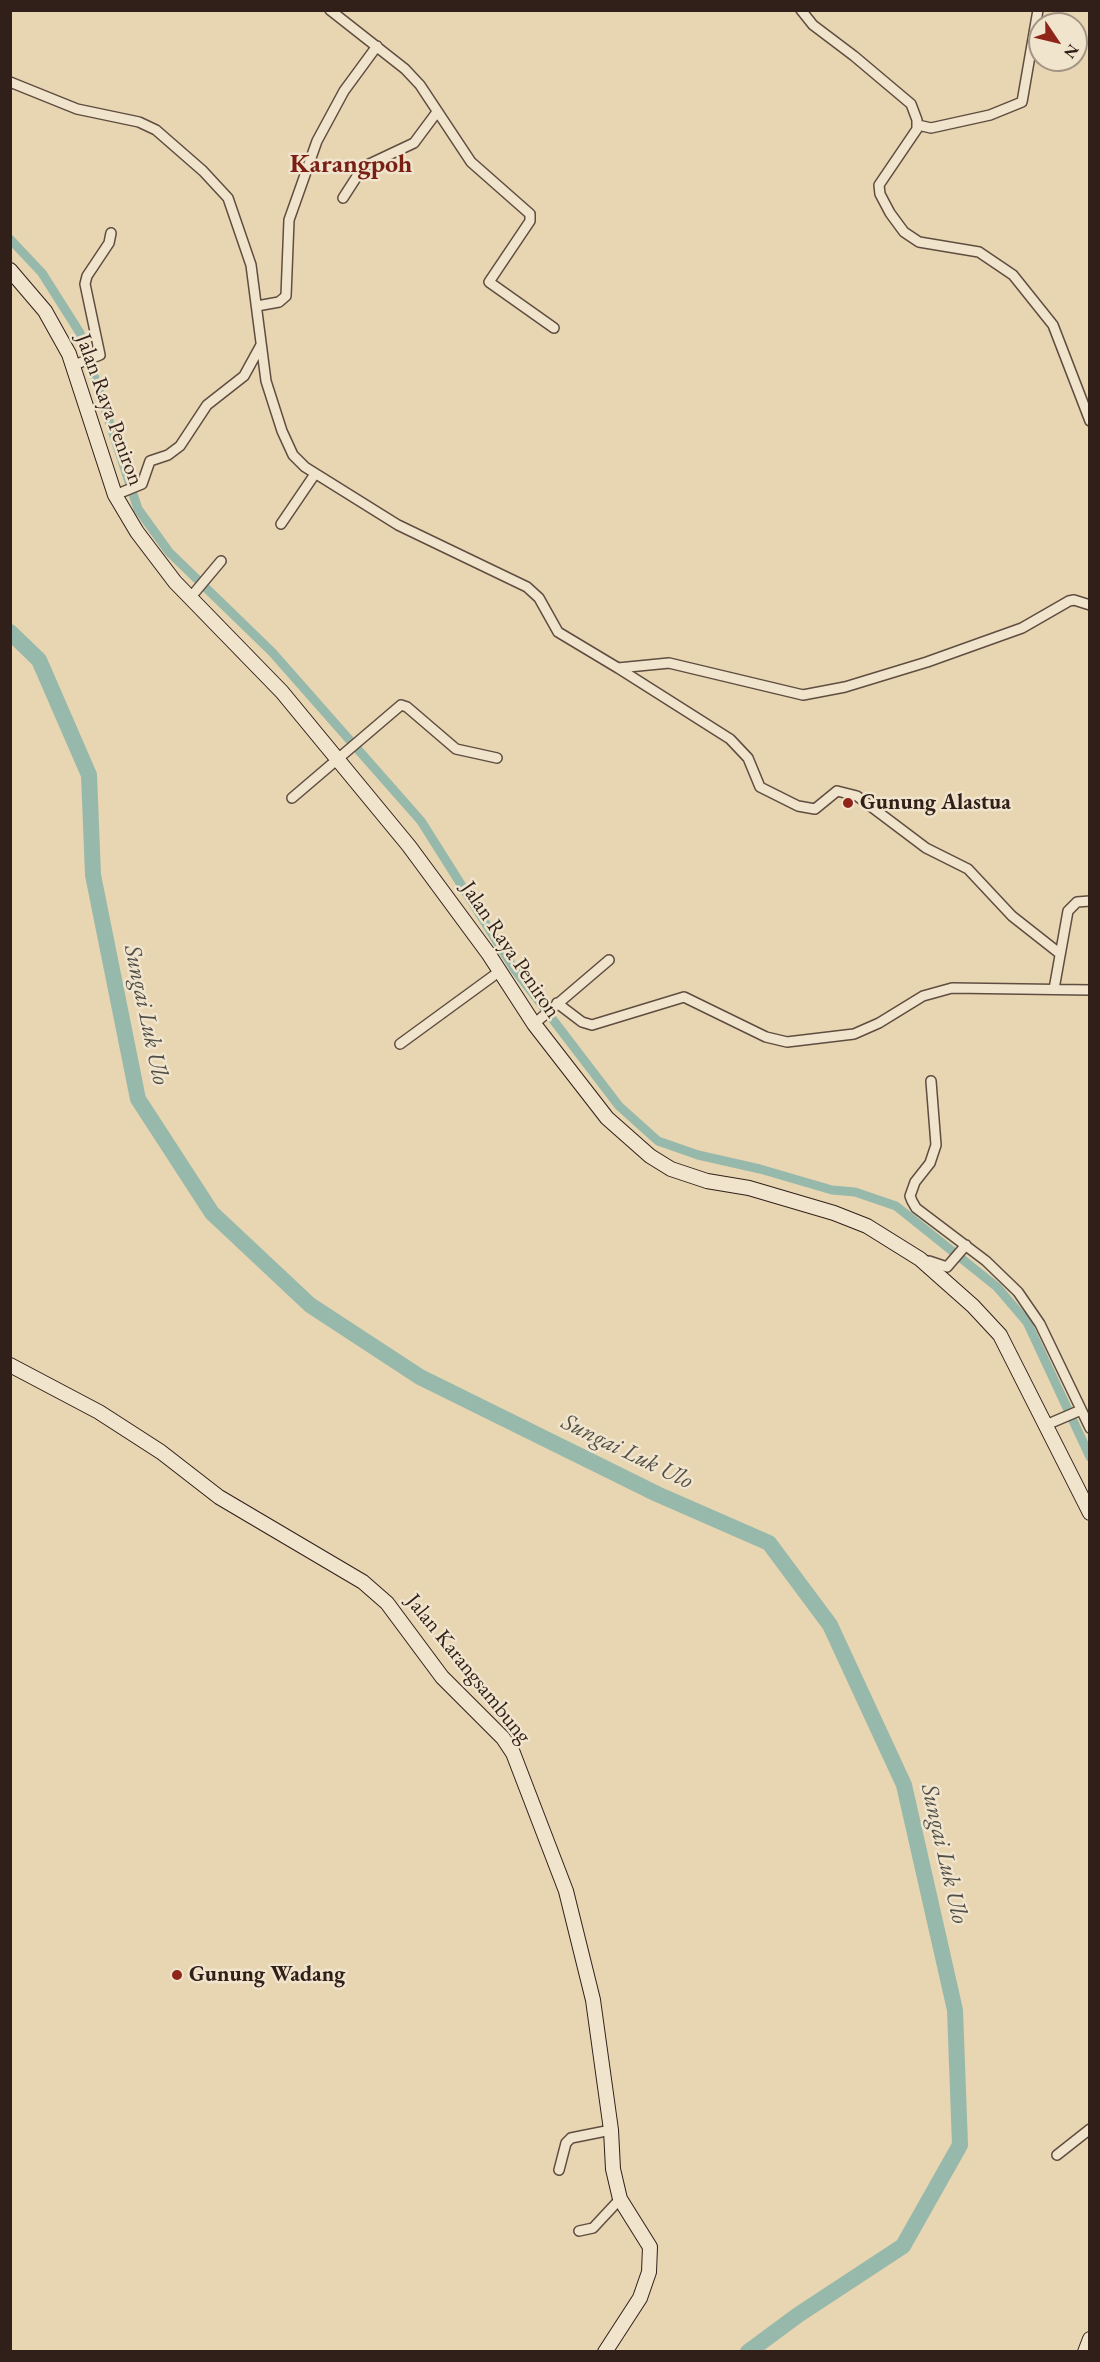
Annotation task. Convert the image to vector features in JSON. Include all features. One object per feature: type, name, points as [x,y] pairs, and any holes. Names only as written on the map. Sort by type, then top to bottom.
[{"type":"main road","name":"Jalan Raya Peniron","points":[[10,270],[45,311],[79,363],[137,532],[282,692],[344,754],[500,971],[538,1019],[607,1118],[650,1156],[671,1169],[707,1181],[749,1188],[856,1221],[896,1242],[920,1259],[995,1328],[1052,1422],[1089,1513]]},
{"type":"main road","name":"Jalan Karangsambung","points":[[10,1365],[99,1412],[161,1452],[219,1497],[363,1582],[387,1603],[442,1677],[503,1738],[513,1753],[566,1891],[593,2000],[605,2131],[617,2203],[648,2239],[651,2259],[640,2298],[605,2352]]},
{"type":"main road","points":[[1085,2352],[1089,2339]]},
{"type":"street","points":[[330,10],[405,69],[420,86],[471,162],[530,214],[530,221],[489,278],[491,286],[554,328]]},
{"type":"street","points":[[801,10],[813,26],[908,100],[918,125]]},
{"type":"street","points":[[918,125],[931,128],[990,115],[1019,104],[1025,93],[1038,10]]},
{"type":"street","points":[[257,306],[279,302],[286,296],[289,220],[317,141],[344,91],[377,46]]},
{"type":"street","points":[[10,82],[77,109],[139,122],[156,130],[203,171],[228,198],[250,265],[266,381],[282,431],[293,454],[315,474],[398,525],[527,587],[538,598],[558,633],[730,739],[748,758],[760,787],[798,806],[815,808],[837,791],[857,796],[926,848],[962,865],[1012,916],[1059,953]]},
{"type":"street","points":[[343,198],[363,167],[414,143],[436,112]]},
{"type":"street","points":[[918,125],[879,185],[880,194],[890,213],[904,232],[919,242],[979,252],[1011,273],[1053,325],[1089,421]]},
{"type":"street","points":[[79,363],[100,355],[85,282],[109,243],[111,233]]},
{"type":"street","points":[[122,492],[141,485],[147,464],[179,447],[207,405],[244,376],[261,345]]},
{"type":"street","points":[[281,524],[315,474]]},
{"type":"street","points":[[193,594],[221,561]]},
{"type":"street","points":[[618,668],[669,663],[803,695],[845,687],[1022,628],[1072,600],[1089,605]]},
{"type":"street","points":[[292,798],[393,710],[403,705],[456,749],[496,758]]},
{"type":"street","points":[[1054,989],[1068,911],[1075,903],[1089,901]]},
{"type":"street","points":[[538,1019],[609,960]]},
{"type":"street","points":[[400,1044],[500,971]]},
{"type":"street","points":[[555,1004],[582,1022],[592,1025],[684,997],[725,1018],[782,1042],[854,1034],[879,1023],[922,996],[952,988],[1089,990]]},
{"type":"street","points":[[931,1081],[936,1144],[930,1163],[915,1182],[910,1196],[916,1208],[1003,1276],[1029,1308],[1067,1377],[1078,1411],[1089,1428]]},
{"type":"street","points":[[920,1259],[941,1267],[950,1265],[964,1247]]},
{"type":"street","points":[[1052,1422],[1078,1411]]},
{"type":"street","points":[[1057,2155],[1089,2129]]},
{"type":"street","points":[[559,2170],[566,2143],[571,2138],[605,2131]]},
{"type":"street","points":[[579,2231],[590,2230],[617,2203]]},
{"type":"waterway","points":[[10,239],[42,273],[80,333],[138,509],[169,552],[272,652],[421,821],[515,970],[619,1106],[658,1141],[698,1155],[760,1169],[832,1190],[855,1192],[896,1206],[997,1287],[1027,1322],[1090,1457]]},
{"type":"waterway","name":"Sungai Luk Ulo","points":[[10,632],[39,660],[89,775],[93,875],[138,1099],[212,1213],[310,1305],[420,1377],[657,1494],[769,1543],[830,1625],[904,1785],[955,2010],[960,2145],[903,2246],[798,2315],[748,2352]]},
{"type":"place","name":"Gunung Alastua","points":[[848,803]]},
{"type":"place","name":"Gunung Wadang","points":[[177,1975]]},
{"type":"district","name":"Karangpoh","points":[[351,165]]}]
